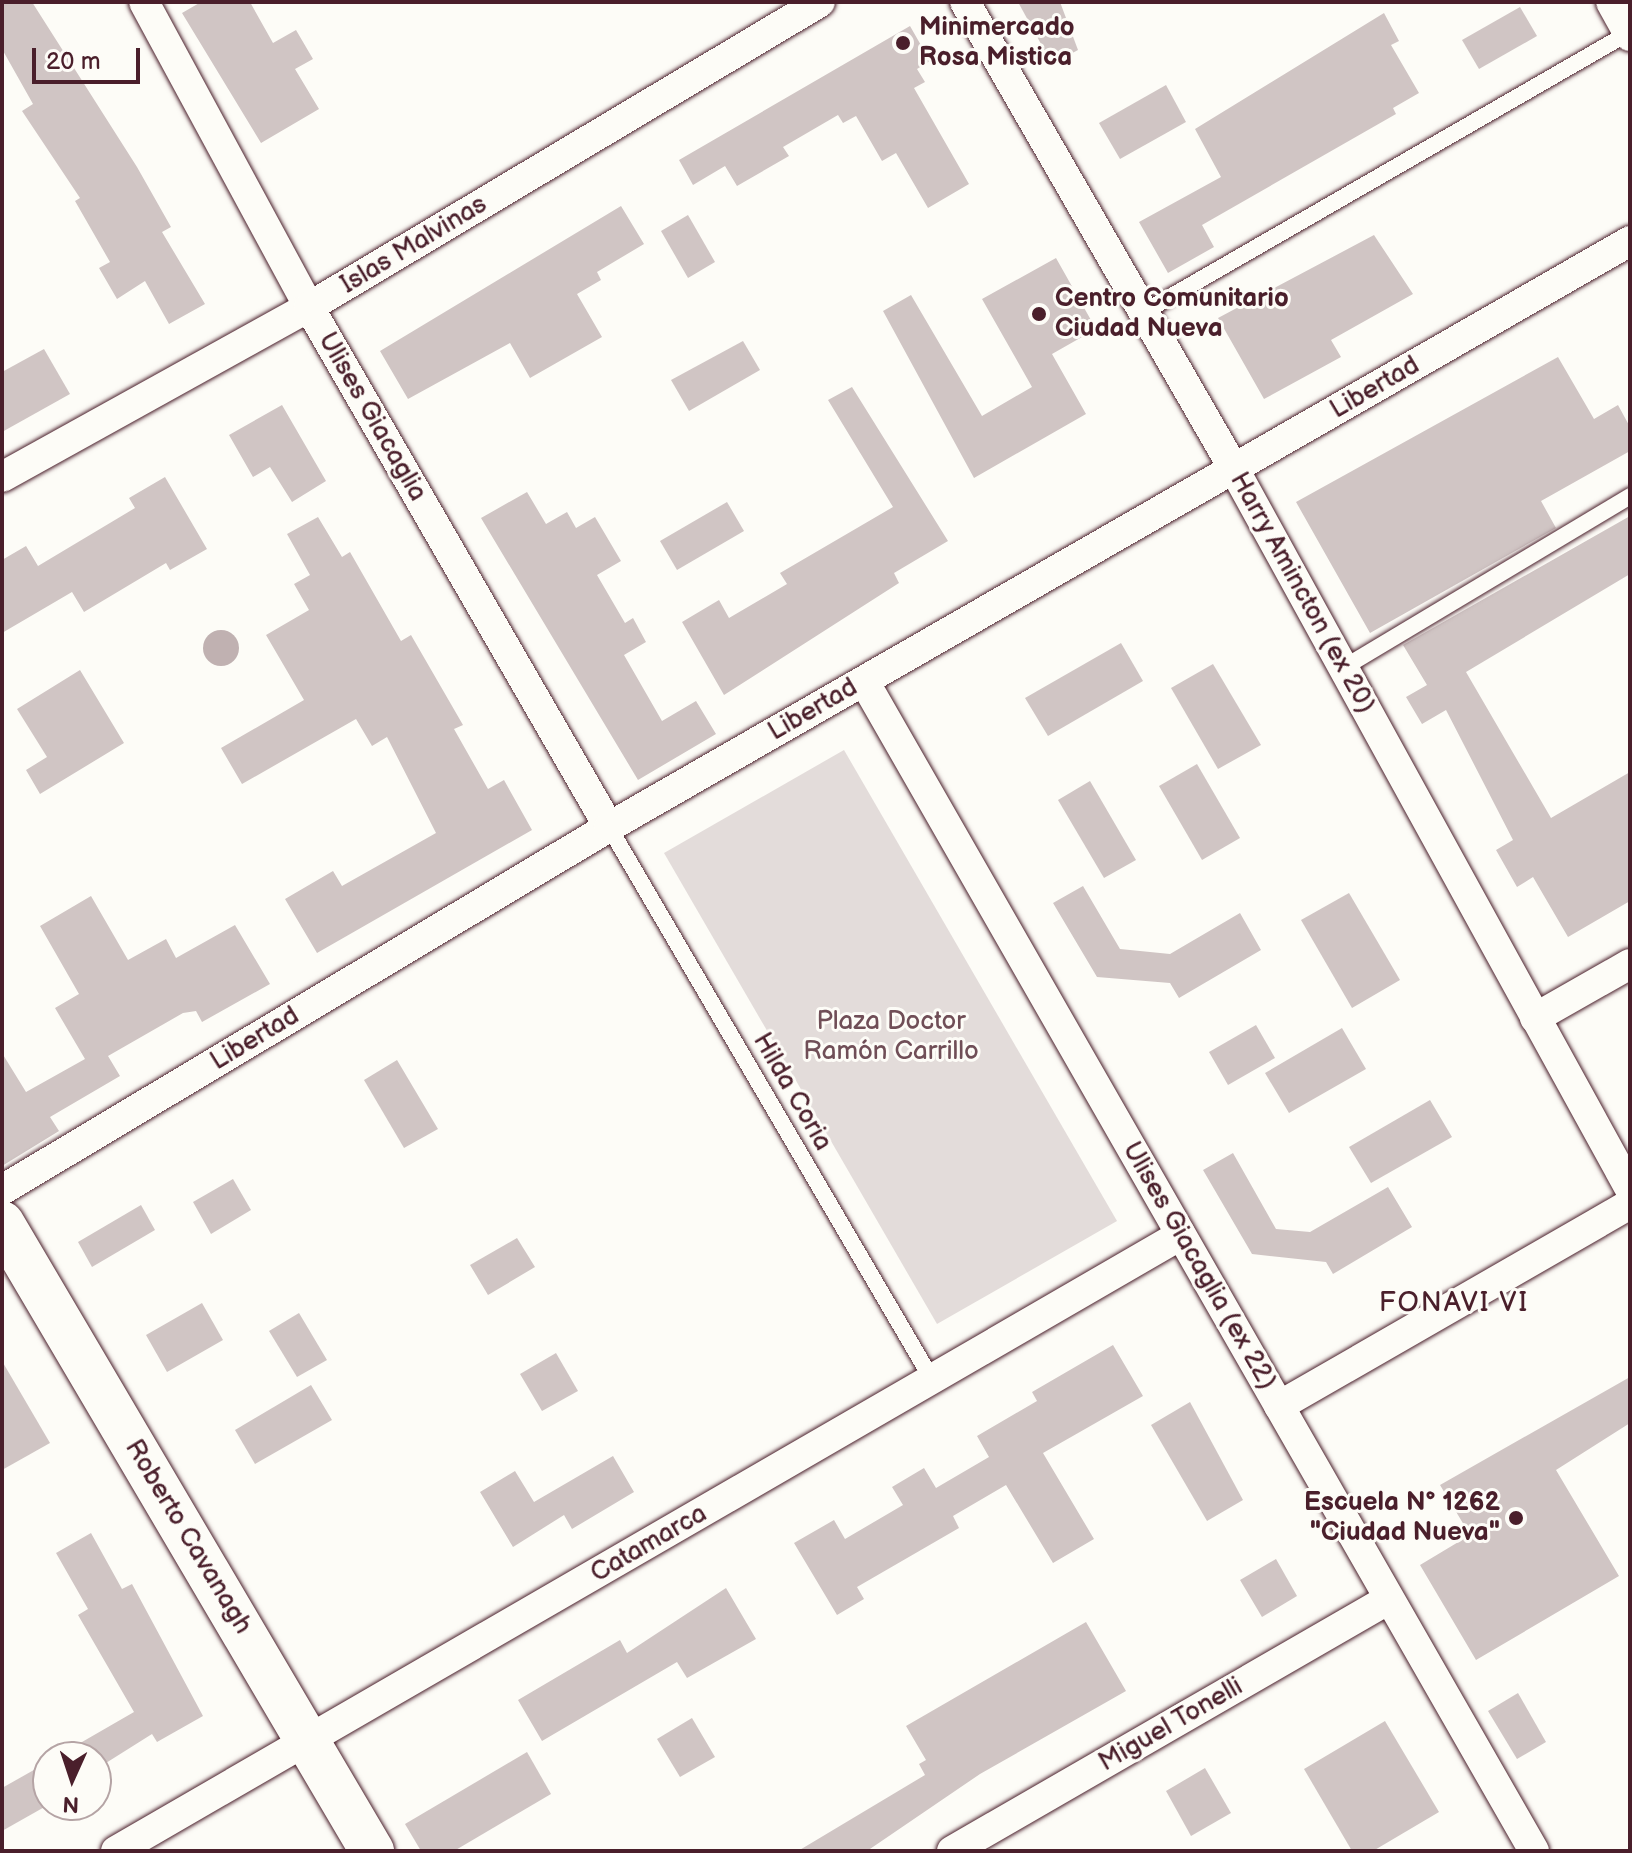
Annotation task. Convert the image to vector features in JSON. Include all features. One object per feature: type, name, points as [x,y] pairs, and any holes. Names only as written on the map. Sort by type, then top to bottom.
[{"type":"main road","name":"Roberto Cavanagh","points":[[2,1223],[372,1851]]},
{"type":"street","name":"Ulises Giacaglia","points":[[144,2],[309,307],[609,827]]},
{"type":"street","name":"Islas Malvinas","points":[[2,477],[309,307],[820,2]]},
{"type":"street","name":"Harry Amincton (ex 20)","points":[[965,2],[1234,469],[1630,1189]]},
{"type":"street","points":[[1611,2],[1629,34]]},
{"type":"street","name":"Libertad","points":[[2,1190],[609,827],[1630,241]]},
{"type":"street","name":"Ulises Giacaglia (ex 22)","points":[[864,681],[1534,1851]]},
{"type":"street","points":[[1535,1018],[1630,964]]},
{"type":"street","points":[[1279,1406],[1630,1204]]},
{"type":"street","name":"Catamarca","points":[[116,1851],[1181,1235]]},
{"type":"street","name":"Miguel Tonelli","points":[[952,1851],[1389,1599]]},
{"type":"lane","points":[[1144,312],[1629,34]]},
{"type":"lane","points":[[1343,668],[1630,496]]},
{"type":"lane","name":"Hilda Coria","points":[[609,827],[933,1381]]},
{"type":"green space","name":"Plaza Doctor Ramón Carrillo","points":[[844,750],[1117,1221],[937,1324],[664,853]]},
{"type":"shaded area","points":[[221,630],[234,635],[239,648],[234,661],[221,666],[208,661],[203,648],[208,635]]},
{"type":"building","points":[[2,2],[32,2],[137,167],[171,227],[162,232],[205,304],[169,324],[145,281],[117,299],[99,268],[110,262],[75,201],[80,198],[22,111],[33,104],[2,49]]},
{"type":"building","points":[[201,2],[250,2],[273,43],[296,30],[313,59],[295,69],[319,109],[261,143],[182,13]]},
{"type":"building","points":[[1018,2],[1060,2],[1078,50],[1052,64]]},
{"type":"building","points":[[1520,7],[1537,36],[1479,69],[1462,40]]},
{"type":"building","points":[[1384,13],[1399,41],[1391,45],[1419,93],[1393,108],[1396,114],[1202,225],[1214,247],[1168,273],[1139,222],[1221,177],[1195,129]]},
{"type":"building","points":[[910,26],[930,61],[917,69],[925,82],[914,88],[969,184],[928,208],[896,153],[882,161],[856,116],[843,123],[838,115],[783,147],[789,156],[737,186],[725,166],[693,185],[679,160]]},
{"type":"building","points":[[1166,85],[1186,122],[1120,159],[1099,123]]},
{"type":"building","points":[[621,206],[644,244],[597,272],[601,280],[577,294],[602,337],[530,378],[510,343],[408,399],[380,351]]},
{"type":"building","points":[[688,215],[715,262],[688,278],[661,231]]},
{"type":"building","points":[[1374,235],[1413,294],[1331,340],[1341,357],[1264,399],[1218,318]]},
{"type":"building","points":[[1056,258],[1096,329],[1052,354],[1086,414],[974,478],[883,311],[911,295],[982,416],[1032,387],[982,299]]},
{"type":"building","points":[[743,341],[760,370],[689,411],[671,380]]},
{"type":"building","points":[[44,349],[70,394],[2,432],[2,372]]},
{"type":"building","points":[[1558,357],[1594,419],[1618,405],[1630,427],[1630,451],[1541,501],[1556,528],[1370,633],[1296,502]]},
{"type":"building","points":[[852,387],[948,541],[894,573],[899,583],[724,695],[682,622],[719,600],[729,618],[787,584],[780,573],[893,507],[828,400]]},
{"type":"building","points":[[282,405],[326,481],[292,502],[270,467],[253,477],[229,435]]},
{"type":"building","points":[[165,477],[207,549],[170,570],[166,563],[84,612],[72,592],[2,633],[2,560],[26,546],[38,566],[135,508],[129,498]]},
{"type":"building","points":[[527,492],[546,524],[567,512],[576,528],[595,517],[621,561],[597,575],[625,623],[633,618],[646,642],[624,655],[662,721],[696,701],[716,734],[638,780],[481,518]]},
{"type":"building","points":[[727,502],[744,531],[677,570],[660,541]]},
{"type":"building","points":[[1630,516],[1630,574],[1466,672],[1551,818],[1630,772],[1630,901],[1568,937],[1533,877],[1517,887],[1496,850],[1513,840],[1446,710],[1422,724],[1406,697],[1427,685],[1403,645]]},
{"type":"building","points":[[318,517],[342,557],[350,552],[401,641],[411,635],[463,725],[454,729],[488,789],[504,780],[532,830],[317,953],[285,899],[333,871],[342,886],[436,833],[387,737],[372,746],[356,719],[242,784],[221,748],[304,700],[266,635],[309,610],[294,584],[310,575],[287,534]]},
{"type":"building","points":[[1121,643],[1143,681],[1048,736],[1025,698]]},
{"type":"building","points":[[1213,664],[1261,745],[1218,769],[1171,688]]},
{"type":"building","points":[[80,670],[124,743],[40,794],[26,770],[47,757],[17,709]]},
{"type":"building","points":[[1197,764],[1240,838],[1202,860],[1159,786]]},
{"type":"building","points":[[1090,781],[1136,860],[1104,878],[1058,800]]},
{"type":"building","points":[[1083,886],[1120,949],[1170,954],[1240,913],[1261,950],[1179,998],[1170,983],[1097,977],[1053,903]]},
{"type":"building","points":[[1349,893],[1400,980],[1352,1008],[1301,920]]},
{"type":"building","points":[[91,896],[128,960],[166,939],[176,958],[235,925],[270,984],[202,1022],[196,1011],[183,1013],[108,1056],[120,1076],[50,1117],[59,1131],[2,1166],[2,1053],[26,1092],[85,1059],[55,1008],[79,994],[40,926]]},
{"type":"building","points":[[1256,1025],[1275,1058],[1228,1085],[1209,1052]]},
{"type":"building","points":[[1342,1028],[1366,1069],[1289,1113],[1265,1073]]},
{"type":"building","points":[[397,1060],[438,1129],[404,1148],[364,1080]]},
{"type":"building","points":[[1430,1100],[1452,1137],[1371,1183],[1349,1147]]},
{"type":"building","points":[[1233,1153],[1276,1229],[1310,1232],[1388,1187],[1412,1227],[1333,1274],[1326,1262],[1252,1254],[1203,1170]]},
{"type":"building","points":[[233,1179],[251,1210],[211,1234],[193,1202]]},
{"type":"building","points":[[141,1205],[155,1230],[92,1267],[78,1242]]},
{"type":"building","points":[[517,1238],[535,1267],[488,1295],[470,1265]]},
{"type":"building","points":[[202,1303],[223,1340],[167,1372],[146,1335]]},
{"type":"building","points":[[299,1313],[327,1360],[297,1377],[269,1331]]},
{"type":"building","points":[[1113,1345],[1143,1396],[1043,1453],[1094,1539],[1053,1563],[1006,1485],[953,1516],[959,1528],[857,1587],[864,1599],[837,1615],[794,1543],[834,1520],[845,1539],[903,1505],[892,1487],[924,1468],[936,1488],[989,1457],[977,1436],[1037,1401],[1032,1392]]},
{"type":"building","points":[[556,1353],[578,1391],[542,1411],[520,1374]]},
{"type":"building","points":[[2,1361],[50,1443],[2,1470]]},
{"type":"building","points":[[1630,1377],[1630,1423],[1556,1470],[1619,1576],[1476,1660],[1420,1565],[1470,1535],[1440,1485]]},
{"type":"building","points":[[311,1385],[332,1420],[255,1464],[235,1430]]},
{"type":"building","points":[[1190,1402],[1243,1500],[1207,1521],[1151,1425]]},
{"type":"building","points":[[613,1456],[634,1492],[572,1529],[564,1515],[513,1547],[480,1492],[515,1471],[534,1502]]},
{"type":"building","points":[[91,1533],[122,1589],[132,1584],[203,1716],[157,1742],[152,1734],[112,1759],[112,1741],[84,1741],[134,1712],[78,1615],[88,1609],[56,1553]]},
{"type":"building","points":[[1276,1559],[1297,1596],[1262,1617],[1240,1580]]},
{"type":"building","points":[[726,1588],[756,1639],[687,1678],[677,1662],[542,1741],[518,1700],[620,1640],[627,1653]]},
{"type":"building","points":[[1086,1622],[1126,1691],[980,1774],[867,1851],[798,1851],[925,1775],[919,1764],[926,1760],[906,1726]]},
{"type":"building","points":[[1518,1693],[1546,1742],[1517,1759],[1488,1711]]},
{"type":"building","points":[[692,1718],[715,1757],[680,1777],[657,1739]]},
{"type":"building","points":[[1385,1721],[1439,1812],[1373,1851],[1352,1851],[1304,1769]]},
{"type":"building","points":[[527,1752],[551,1794],[454,1851],[421,1851],[405,1824]]},
{"type":"building","points":[[1205,1768],[1231,1813],[1191,1836],[1166,1791]]},
{"type":"building","points":[[32,1771],[32,1814],[2,1831],[2,1788]]},
{"type":"place","name":"Minimercado Rosa Mistica","points":[[903,43]]},
{"type":"place","name":"Centro Comunitario Ciudad Nueva","points":[[1039,314]]},
{"type":"place","name":"Escuela N° 1262 \"Ciudad Nueva\"","points":[[1516,1518]]},
{"type":"district","name":"FONAVI VI","points":[[1454,1303]]}]
